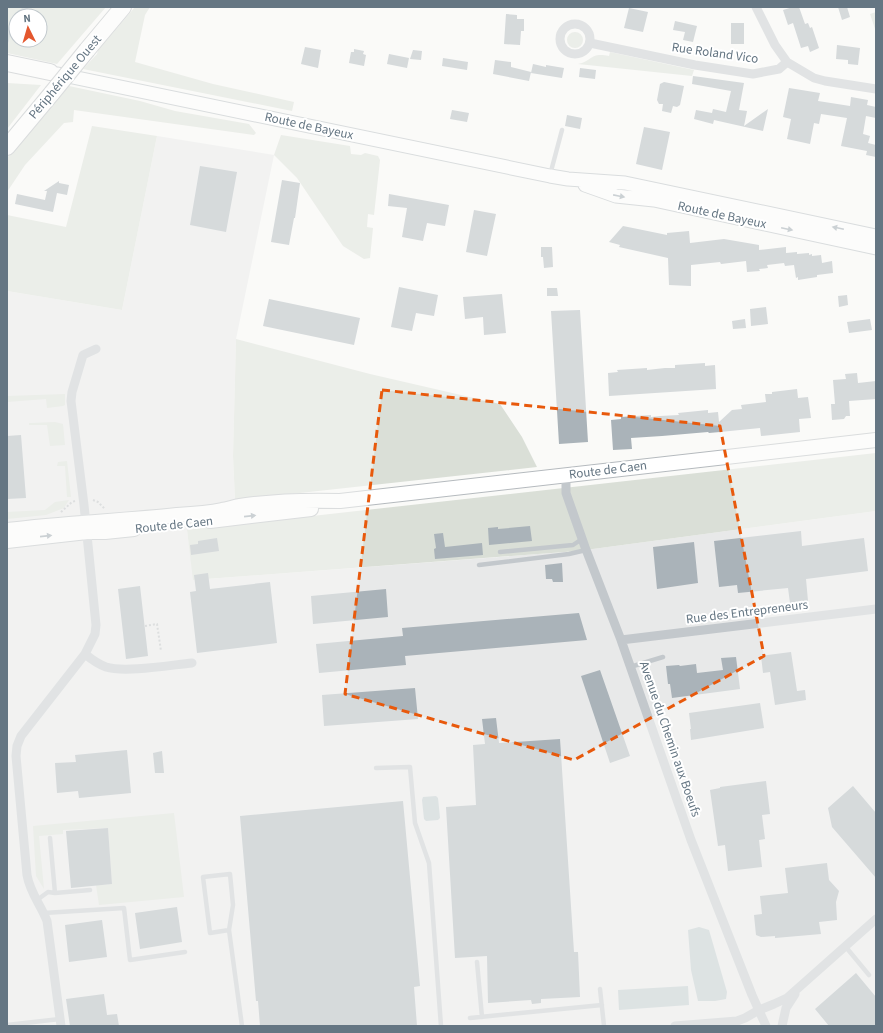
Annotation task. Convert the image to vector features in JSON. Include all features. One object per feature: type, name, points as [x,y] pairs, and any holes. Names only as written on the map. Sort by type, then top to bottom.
[{"type":"highway","name":"Périphérique Ouest","points":[[7,147],[124,7]]},
{"type":"highway","points":[[7,63],[50,72]]},
{"type":"highway","points":[[7,74],[38,75],[50,72]]},
{"type":"main road","name":"Route de Bayeux","points":[[50,72],[550,176],[568,179],[625,183],[876,236]]},
{"type":"main road","name":"Route de Bayeux","points":[[568,179],[616,196],[654,200],[876,248]]},
{"type":"main road","name":"Route de Caen","points":[[7,530],[74,523],[86,528],[105,532],[282,513],[316,508],[340,501],[876,440]]},
{"type":"main road","name":"Route de Caen","points":[[7,540],[86,528]]},
{"type":"street","points":[[756,7],[775,45],[787,62],[814,78],[876,90]]},
{"type":"street","name":"Rue Roland Vico","points":[[590,43],[695,65],[753,74],[779,69],[787,62]]},
{"type":"street","points":[[61,1022],[47,921],[29,886],[27,875],[16,756],[17,746],[21,736],[85,654],[95,634],[96,625],[71,401],[72,392],[83,355],[96,349]]},
{"type":"street","name":"Avenue du Chemin aux Boeufs","points":[[566,475],[566,493],[586,550],[621,640],[692,840],[766,1026]]},
{"type":"street","name":"Rue des Entrepreneurs","points":[[621,640],[876,609]]},
{"type":"street","points":[[85,654],[101,665],[117,669],[192,663]]},
{"type":"street","points":[[675,1026],[738,1021],[787,998],[876,919]]},
{"type":"street","points":[[782,1026],[786,1008],[798,988]]},
{"type":"lane","points":[[550,176],[562,130]]},
{"type":"lane","points":[[500,552],[573,545],[582,538]]},
{"type":"lane","points":[[479,565],[569,554],[586,550]]},
{"type":"lane","points":[[630,667],[663,657]]},
{"type":"lane","points":[[376,768],[410,767],[415,823],[429,863],[441,1023],[435,1026]]},
{"type":"lane","points":[[50,838],[55,893]]},
{"type":"lane","points":[[229,930],[210,933],[203,877],[230,874],[233,906],[229,930],[242,1026]]},
{"type":"lane","points":[[37,900],[48,892],[55,893],[90,890]]},
{"type":"lane","points":[[44,913],[124,908],[130,960],[185,952]]},
{"type":"lane","points":[[845,946],[869,975]]},
{"type":"lane","points":[[477,962],[482,1017]]},
{"type":"lane","points":[[600,989],[604,1026]]},
{"type":"lane","points":[[470,1018],[602,1005]]},
{"type":"lane","points":[[7,1025],[61,1022]]},
{"type":"path","points":[[145,626],[157,624],[161,651]]},
{"type":"highlighted area","points":[[382,390],[720,426],[764,656],[574,760],[345,694]]},
{"type":"shaded area","points":[[7,7],[106,7],[57,64],[7,53]]},
{"type":"shaded area","points":[[135,7],[150,7],[145,15],[135,62],[213,84],[294,102],[292,111],[83,69]]},
{"type":"shaded area","points":[[876,12],[876,32],[870,14]]},
{"type":"shaded area","points":[[575,32],[582,37],[583,40],[578,47],[575,48],[568,43],[567,40],[572,33]]},
{"type":"shaded area","points":[[610,52],[694,70],[692,76],[578,64],[598,55],[609,56]]},
{"type":"shaded area","points":[[7,83],[41,85],[7,129]]},
{"type":"shaded area","points":[[69,86],[140,101],[175,111],[249,124],[256,133],[254,135],[74,110],[73,122],[64,123],[25,165],[7,192],[7,158]]},
{"type":"shaded area","points":[[92,126],[157,136],[122,310],[7,291],[7,215],[66,227]]},
{"type":"shaded area","points":[[281,135],[350,146],[351,154],[361,155],[365,153],[378,156],[380,160],[374,215],[368,214],[367,227],[373,228],[370,258],[364,259],[343,246],[297,178],[274,155]]},
{"type":"shaded area","points":[[157,136],[274,155],[236,339],[233,456],[235,500],[239,525],[187,531],[194,580],[578,551],[876,511],[876,1026],[7,1026],[7,291],[122,310]]},
{"type":"shaded area","points":[[236,339],[370,374],[500,404],[522,437],[537,467],[235,500],[233,456]]},
{"type":"shaded area","points":[[65,394],[65,405],[63,406],[47,408],[46,399],[7,402],[7,396]]},
{"type":"shaded area","points":[[55,422],[63,424],[65,445],[50,446],[47,425],[29,425],[29,423]]},
{"type":"shaded area","points":[[876,453],[876,511],[578,551],[193,580],[187,530]]},
{"type":"shaded area","points":[[67,461],[71,497],[67,497],[65,466],[57,466],[58,462]]},
{"type":"shaded area","points":[[69,500],[64,508],[46,515],[7,519],[7,512],[45,510],[55,502]]},
{"type":"shaded area","points":[[436,796],[438,798],[440,818],[438,820],[426,821],[424,819],[423,797]]},
{"type":"shaded area","points":[[174,813],[184,897],[99,905],[96,885],[112,884],[108,828],[63,830],[63,834],[39,836],[44,889],[36,876],[33,826]]},
{"type":"shaded area","points":[[699,927],[709,930],[727,992],[726,999],[715,1001],[698,1001],[691,970],[688,930]]},
{"type":"shaded area","points":[[688,986],[689,1005],[619,1010],[618,990]]},
{"type":"building","points":[[799,7],[805,24],[808,23],[810,28],[812,27],[819,48],[810,52],[808,46],[801,48],[793,23],[788,25],[783,10]]},
{"type":"building","points":[[838,7],[847,7],[850,17],[842,20]]},
{"type":"building","points":[[629,8],[648,12],[643,32],[624,28]]},
{"type":"building","points":[[506,14],[517,15],[517,19],[524,19],[524,31],[521,31],[520,45],[504,44]]},
{"type":"building","points":[[675,21],[697,26],[693,42],[683,40],[685,32],[673,30]]},
{"type":"building","points":[[731,23],[744,23],[744,44],[731,44]]},
{"type":"building","points":[[837,45],[860,48],[858,65],[848,64],[848,60],[836,59]]},
{"type":"building","points":[[305,47],[321,50],[318,68],[301,64]]},
{"type":"building","points":[[354,49],[364,51],[363,54],[366,55],[364,66],[349,63],[351,52],[354,52]]},
{"type":"building","points":[[413,50],[422,51],[421,60],[410,59]]},
{"type":"building","points":[[389,54],[409,58],[407,68],[387,64]]},
{"type":"building","points":[[443,58],[468,62],[467,70],[442,66]]},
{"type":"building","points":[[495,60],[511,62],[511,67],[531,72],[529,81],[493,74]]},
{"type":"building","points":[[533,64],[546,67],[546,65],[564,68],[562,78],[531,73]]},
{"type":"building","points":[[580,68],[596,70],[595,79],[579,77]]},
{"type":"building","points":[[693,76],[744,83],[739,110],[747,111],[744,126],[768,109],[763,131],[714,120],[713,124],[694,119],[696,110],[712,113],[713,109],[726,112],[731,91],[692,84]]},
{"type":"building","points":[[664,82],[684,86],[680,105],[677,107],[673,106],[671,113],[662,111],[663,104],[659,104],[657,100],[660,84]]},
{"type":"building","points":[[789,88],[820,93],[818,101],[850,106],[851,97],[868,100],[867,105],[876,107],[876,118],[866,116],[863,134],[870,136],[868,143],[876,145],[876,157],[866,155],[867,151],[841,146],[847,118],[821,114],[819,124],[814,123],[810,144],[787,139],[791,119],[783,117]]},
{"type":"building","points":[[452,110],[469,113],[467,122],[450,119]]},
{"type":"building","points":[[567,115],[582,118],[580,129],[565,126]]},
{"type":"building","points":[[644,127],[670,132],[662,170],[636,164]]},
{"type":"building","points":[[200,166],[237,172],[226,232],[190,225]]},
{"type":"building","points":[[282,180],[300,183],[289,245],[271,242]]},
{"type":"building","points":[[59,181],[59,183],[69,185],[67,195],[57,193],[53,212],[15,204],[17,194],[45,200],[47,191],[44,191]]},
{"type":"building","points":[[389,194],[449,205],[445,226],[427,223],[423,241],[402,237],[407,208],[388,206]]},
{"type":"building","points":[[474,210],[496,214],[487,256],[466,252]]},
{"type":"building","points":[[623,226],[667,235],[667,233],[689,231],[690,243],[724,239],[759,245],[759,250],[786,247],[786,253],[797,252],[797,254],[809,253],[809,255],[812,254],[812,256],[821,255],[822,263],[832,261],[833,273],[798,280],[798,277],[796,278],[794,265],[785,266],[784,263],[767,265],[768,268],[759,269],[760,271],[747,272],[746,261],[721,264],[720,262],[691,265],[691,286],[669,285],[668,258],[619,247],[620,245],[609,242]]},
{"type":"building","points":[[541,247],[552,247],[553,267],[544,268],[543,257],[541,257]]},
{"type":"building","points":[[399,287],[438,295],[434,316],[416,313],[412,331],[391,327]]},
{"type":"building","points":[[547,288],[557,288],[558,296],[547,296]]},
{"type":"building","points":[[502,294],[506,333],[484,335],[483,317],[465,319],[463,297]]},
{"type":"building","points":[[847,295],[848,305],[839,307],[838,296]]},
{"type":"building","points":[[269,299],[360,318],[354,345],[263,326]]},
{"type":"building","points":[[766,307],[768,324],[751,326],[750,309]]},
{"type":"building","points":[[580,310],[588,442],[559,444],[551,311]]},
{"type":"building","points":[[745,319],[746,328],[733,329],[732,321]]},
{"type":"building","points":[[870,319],[872,330],[849,333],[847,322]]},
{"type":"building","points":[[705,363],[705,366],[715,365],[716,389],[609,396],[608,373],[618,372],[617,370],[675,368],[675,365]]},
{"type":"building","points":[[857,373],[858,383],[876,381],[876,399],[849,401],[850,416],[846,416],[844,419],[832,420],[831,404],[835,404],[833,380],[846,379],[845,374]]},
{"type":"building","points":[[797,389],[798,398],[808,397],[811,418],[799,419],[800,432],[761,436],[760,428],[631,438],[632,449],[613,450],[611,420],[621,419],[621,417],[679,415],[678,413],[708,410],[708,413],[718,412],[719,422],[732,410],[742,409],[741,405],[766,402],[765,394]]},
{"type":"building","points":[[21,435],[26,498],[7,499],[7,436]]},
{"type":"building","points":[[530,526],[532,541],[489,545],[488,528],[498,527],[498,529]]},
{"type":"building","points":[[801,531],[802,546],[864,538],[868,571],[806,579],[808,601],[790,603],[788,588],[738,593],[737,585],[719,587],[714,541]]},
{"type":"building","points":[[443,533],[445,547],[482,543],[483,555],[435,559],[434,549],[436,548],[434,534]]},
{"type":"building","points":[[217,538],[219,551],[191,555],[190,545],[198,544],[198,541]]},
{"type":"building","points":[[694,542],[698,583],[657,589],[653,547]]},
{"type":"building","points":[[562,563],[563,582],[553,582],[552,579],[546,579],[545,565]]},
{"type":"building","points":[[208,573],[210,589],[270,582],[277,643],[197,653],[190,592],[196,591],[194,575]]},
{"type":"building","points":[[140,586],[148,656],[126,659],[118,589]]},
{"type":"building","points":[[386,589],[388,617],[313,624],[311,596]]},
{"type":"building","points":[[579,613],[587,640],[405,656],[406,665],[319,673],[316,644],[403,636],[402,628]]},
{"type":"building","points":[[791,652],[797,691],[805,690],[806,700],[775,705],[770,672],[763,673],[761,656]]},
{"type":"building","points":[[736,657],[740,689],[672,698],[670,684],[668,684],[666,666],[696,664],[697,673],[723,670],[721,658]]},
{"type":"building","points":[[600,670],[630,756],[610,763],[581,676]]},
{"type":"building","points":[[415,688],[418,719],[324,726],[322,695]]},
{"type":"building","points":[[760,703],[764,728],[691,740],[689,713]]},
{"type":"building","points":[[496,718],[499,743],[560,739],[574,952],[578,952],[580,997],[541,999],[541,1003],[532,1004],[531,1000],[488,1003],[487,956],[455,958],[446,807],[476,805],[473,745],[485,744],[482,719]]},
{"type":"building","points":[[127,750],[131,793],[79,798],[78,791],[57,793],[55,763],[76,762],[75,755]]},
{"type":"building","points":[[162,751],[164,773],[155,773],[153,753]]},
{"type":"building","points":[[766,781],[770,814],[762,815],[765,839],[759,840],[762,867],[728,871],[725,845],[718,846],[710,790],[720,787]]},
{"type":"building","points":[[853,786],[876,813],[876,878],[832,827],[828,808]]},
{"type":"building","points":[[403,801],[420,986],[414,987],[417,1026],[260,1026],[258,1001],[256,1001],[240,816]]},
{"type":"building","points":[[108,828],[112,884],[71,888],[66,831]]},
{"type":"building","points":[[827,863],[829,880],[839,891],[836,902],[837,920],[819,922],[821,934],[775,938],[775,936],[761,937],[756,935],[754,915],[762,914],[760,896],[788,893],[785,868]]},
{"type":"building","points":[[177,907],[182,942],[140,949],[135,913]]},
{"type":"building","points":[[102,920],[107,957],[69,962],[65,925]]},
{"type":"building","points":[[856,973],[876,997],[876,1026],[829,1026],[815,1009]]},
{"type":"building","points":[[104,994],[107,1015],[117,1014],[119,1026],[70,1026],[66,999]]},
{"type":"waterway","points":[[7,41],[8,37]]}]
